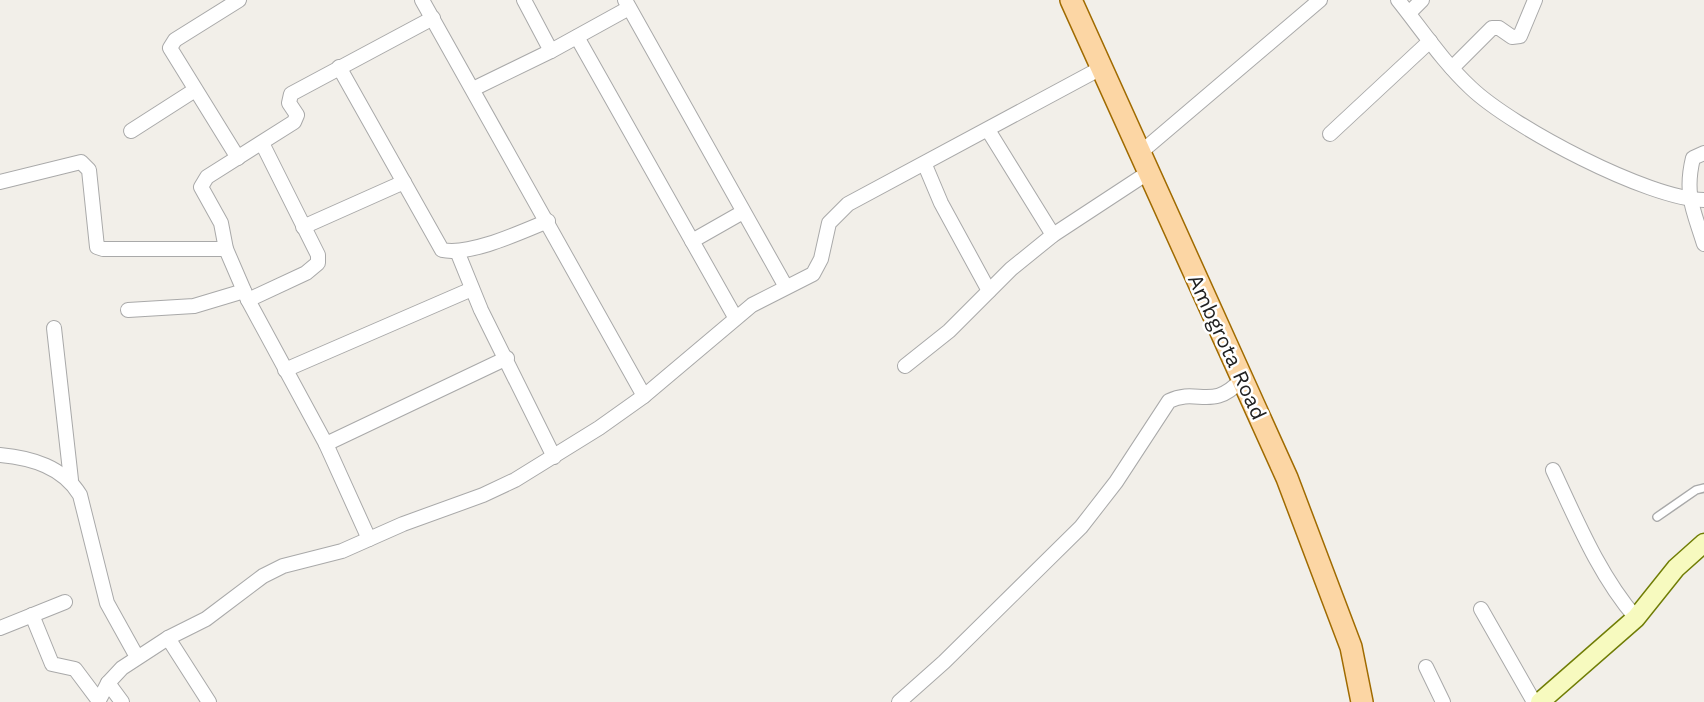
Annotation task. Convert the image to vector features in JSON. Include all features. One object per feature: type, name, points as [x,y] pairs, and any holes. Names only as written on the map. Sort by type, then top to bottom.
[{"type":"main road","name":"Ambgrota Road","points":[[1071,0],[1104,67],[1287,478],[1355,660],[1362,702]]},
{"type":"street","points":[[238,158],[172,54],[172,43],[239,0]]},
{"type":"street","points":[[422,0],[548,221],[644,396]]},
{"type":"street","points":[[524,0],[551,51]]},
{"type":"street","points":[[905,366],[949,331],[989,291],[1053,235],[1145,162],[1241,65],[1320,0]]},
{"type":"street","points":[[1398,0],[1452,68],[1499,111],[1533,131],[1643,187],[1689,199],[1704,200]]},
{"type":"street","points":[[1409,14],[1422,0]]},
{"type":"street","points":[[1452,68],[1492,28],[1498,28],[1512,37],[1520,36],[1535,0]]},
{"type":"street","points":[[473,89],[577,37],[627,4],[786,287]]},
{"type":"street","points":[[369,539],[326,444],[246,295],[226,249],[222,223],[201,187],[207,177],[297,119],[289,103],[291,94],[432,18]]},
{"type":"street","points":[[577,37],[735,317]]},
{"type":"street","points":[[1330,134],[1430,41]]},
{"type":"street","points":[[32,615],[52,664],[75,669],[99,701],[108,683],[122,668],[168,638],[206,619],[263,576],[283,566],[342,551],[483,495],[515,480],[554,457],[644,396],[735,317],[752,305],[804,279],[818,268],[829,224],[837,213],[1104,67]]},
{"type":"street","points":[[339,68],[442,250],[457,251],[519,233],[548,221]]},
{"type":"street","points":[[131,131],[195,90]]},
{"type":"street","points":[[988,130],[1053,235]]},
{"type":"street","points":[[128,310],[194,306],[246,295],[314,268],[318,263],[318,255],[262,143]]},
{"type":"street","points":[[1704,153],[1693,158],[1689,199],[1704,244]]},
{"type":"street","points":[[0,182],[81,162],[89,170],[97,247],[103,249],[226,249]]},
{"type":"street","points":[[925,165],[940,203],[989,291]]},
{"type":"street","points":[[303,227],[404,182]]},
{"type":"street","points":[[692,241],[743,212]]},
{"type":"street","points":[[457,251],[472,289],[554,457]]},
{"type":"street","points":[[285,370],[472,289]]},
{"type":"street","points":[[54,328],[71,480],[80,495],[107,603],[138,657]]},
{"type":"street","points":[[326,444],[507,358]]},
{"type":"street","points":[[899,702],[944,662],[1081,527],[1116,482],[1163,407],[1176,398],[1206,399],[1226,394],[1242,379]]},
{"type":"street","points":[[0,455],[35,462],[56,470],[71,480]]},
{"type":"street","points":[[1553,470],[1599,562],[1636,618]]},
{"type":"street","points":[[1540,702],[1636,618],[1676,568],[1704,543]]},
{"type":"street","points":[[0,628],[65,602]]},
{"type":"street","points":[[1480,609],[1534,702]]},
{"type":"street","points":[[168,638],[209,702]]},
{"type":"street","points":[[1426,667],[1443,702]]},
{"type":"street","points":[[108,683],[122,702]]},
{"type":"lane","points":[[1657,517],[1696,490],[1704,488]]}]
